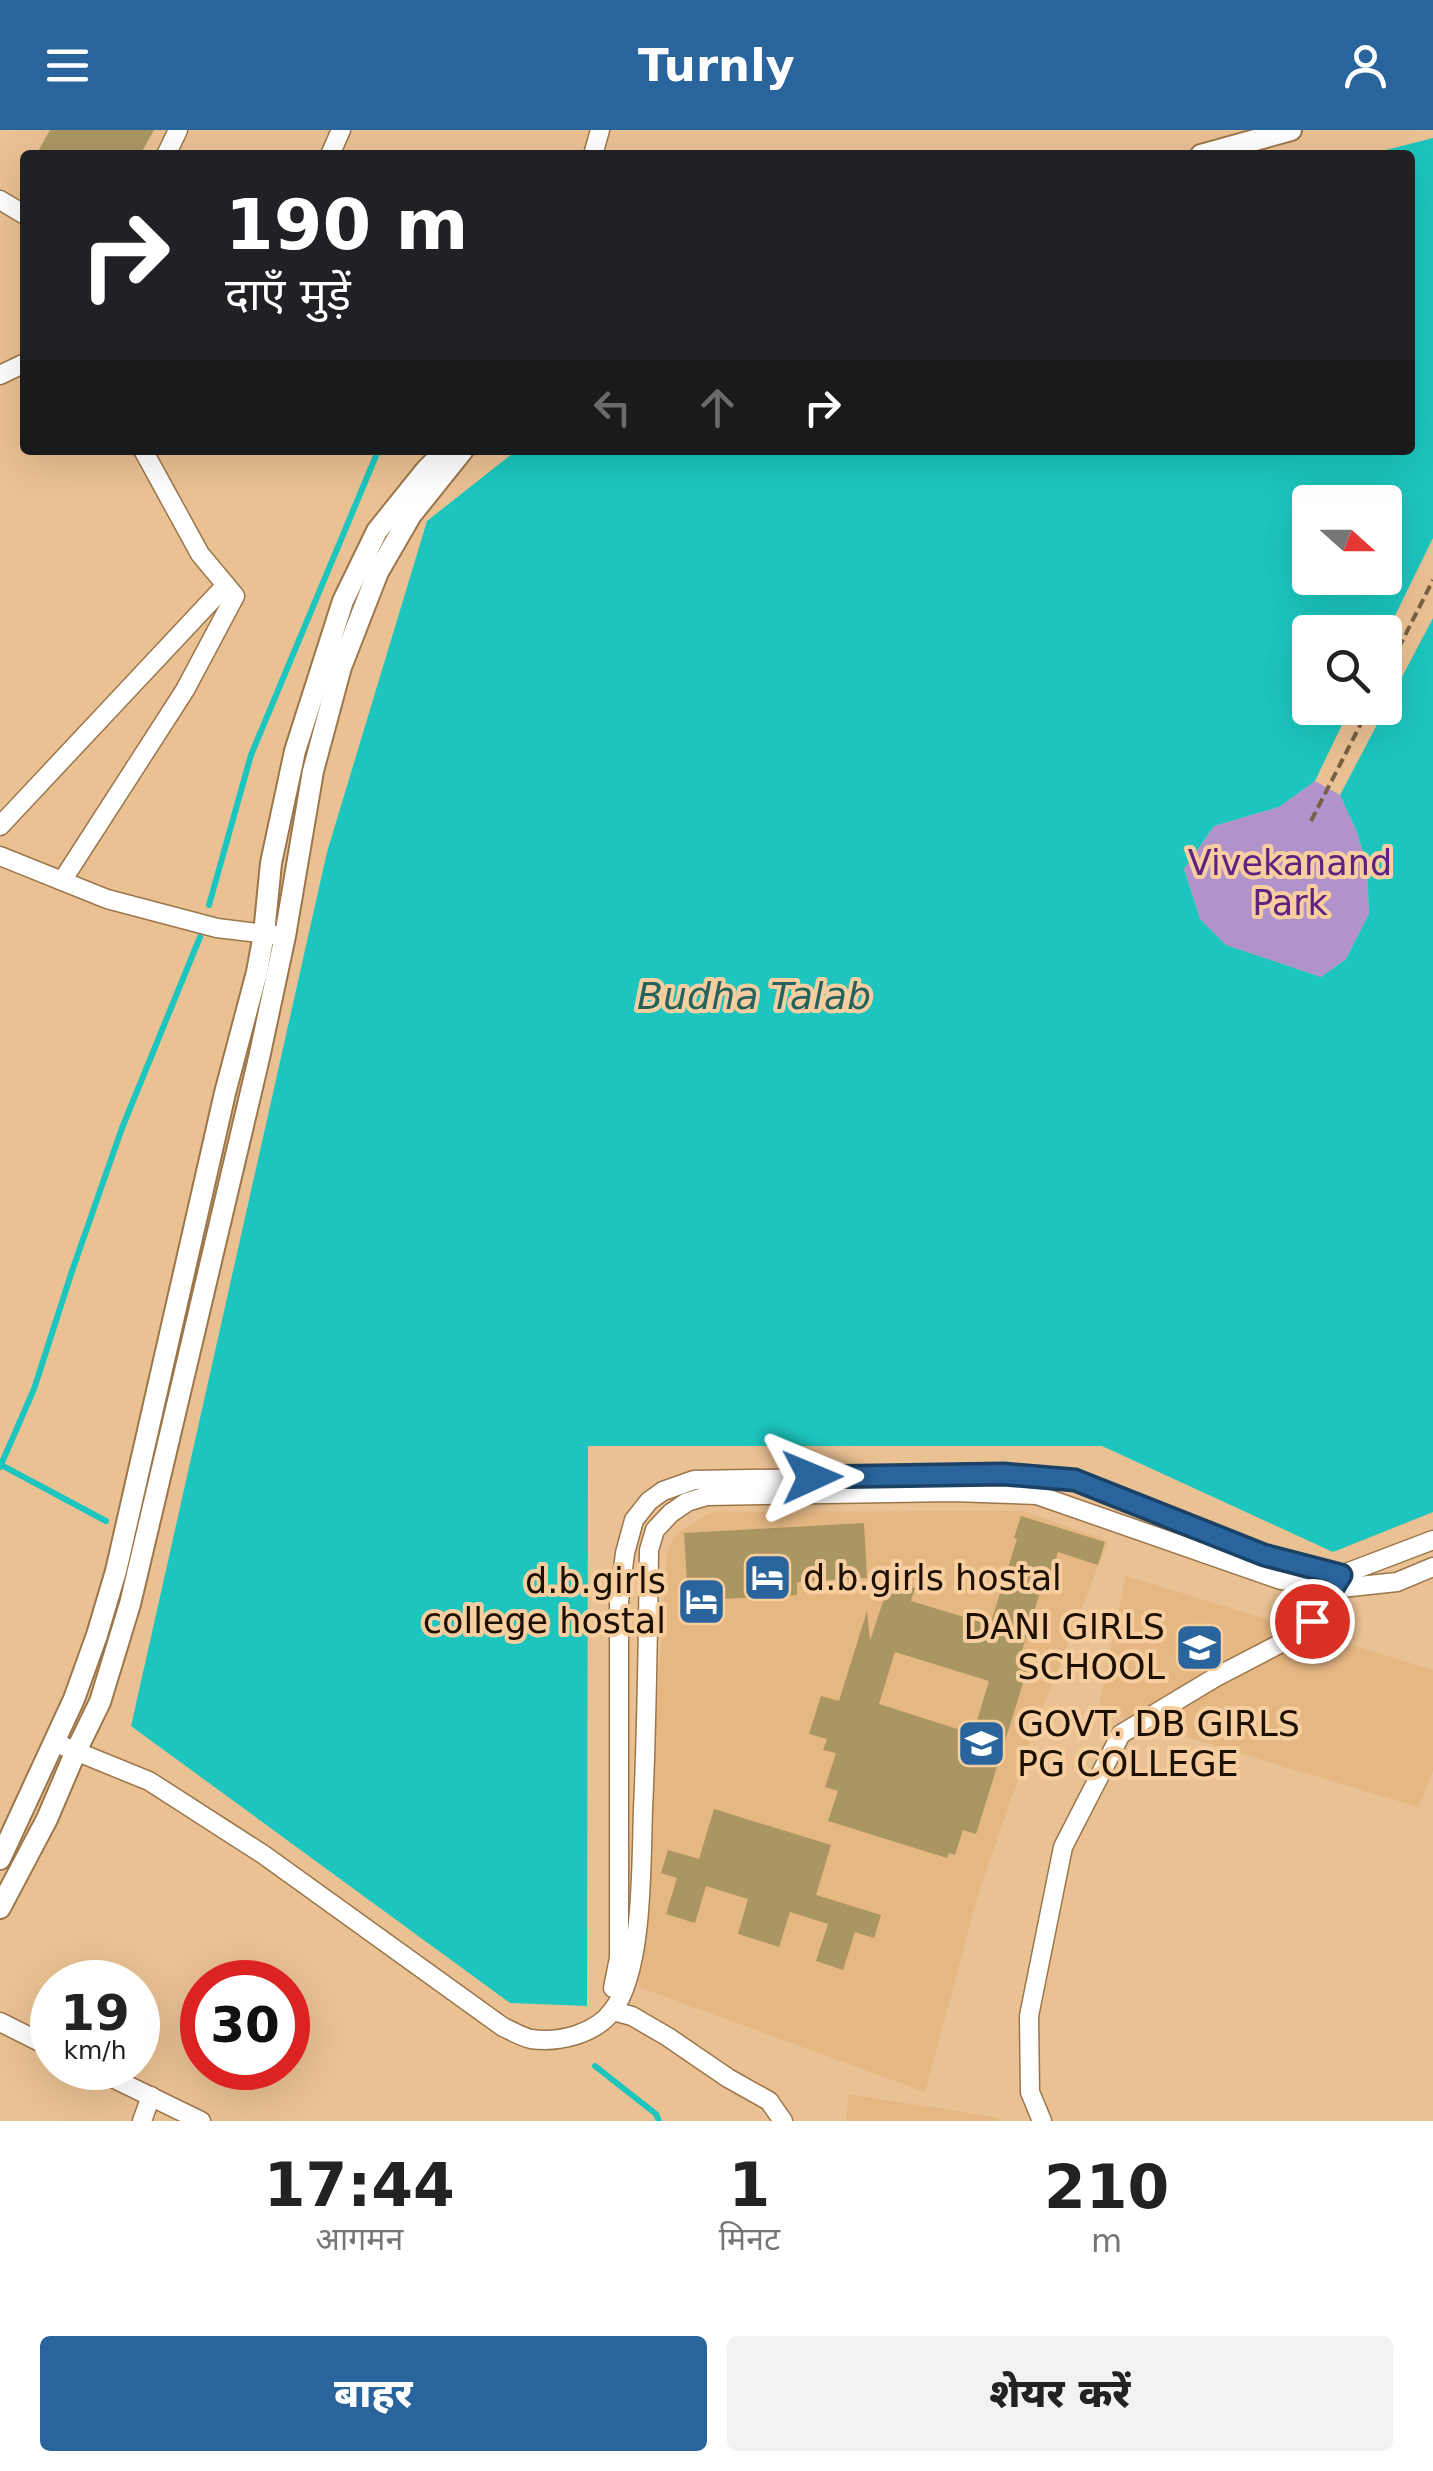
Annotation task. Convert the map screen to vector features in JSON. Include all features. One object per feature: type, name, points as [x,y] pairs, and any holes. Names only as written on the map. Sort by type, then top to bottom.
[{"type":"street","points":[[1211,150],[1238,136],[1291,130]]},
{"type":"street","points":[[62,881],[185,690],[235,596],[200,554],[145,455]]},
{"type":"street","points":[[0,1858],[74,1699],[116,1571],[225,1094],[257,972],[275,935],[272,863],[294,751],[343,601],[377,531],[441,455]]},
{"type":"street","points":[[0,1908],[47,1819],[100,1702],[130,1604],[204,1300],[275,935],[341,667],[378,572],[411,515],[459,455]]},
{"type":"street","points":[[0,826],[226,585]]},
{"type":"street","points":[[0,856],[107,899],[218,928],[275,935]]},
{"type":"street","points":[[588,2031],[612,1993],[619,1958],[619,1602],[634,1520],[663,1491],[694,1480],[1004,1474],[1075,1480],[1337,1582]]},
{"type":"street","points":[[54,1743],[149,1781],[198,1812],[264,1855],[503,2028],[528,2038],[558,2040],[588,2031],[613,2011],[635,1948],[640,1897],[649,1550],[656,1530],[688,1502],[707,1496],[953,1492],[1037,1495],[1282,1580],[1397,1582],[1433,1567]]},
{"type":"street","points":[[1042,2121],[1030,2092],[1030,2016],[1063,1847],[1121,1734],[1216,1677],[1308,1629],[1337,1582],[1433,1540]]},
{"type":"street","points":[[613,2011],[632,2016],[769,2101],[783,2121]]},
{"type":"street","points":[[0,2022],[30,2037]]},
{"type":"street","points":[[138,2090],[200,2121]]},
{"type":"street","points":[[142,2121],[151,2096]]},
{"type":"path","points":[[1402,641],[1433,580]]},
{"type":"path","points":[[1312,821],[1360,725]]},
{"type":"shaded area","points":[[1023,1511],[1108,1541],[1040,1714],[978,1895],[925,2092],[639,1987],[667,1552],[677,1533],[711,1512]]},
{"type":"shaded area","points":[[1126,1576],[1433,1670],[1433,1771],[1418,1807],[1098,1710]]},
{"type":"shaded area","points":[[849,2094],[999,2118],[999,2121],[846,2121]]},
{"type":"green space","name":"Vivekanand Park","points":[[1315,781],[1340,795],[1357,832],[1367,866],[1369,914],[1346,959],[1321,977],[1226,945],[1200,919],[1184,869],[1214,826],[1279,807]]},
{"type":"water","name":"Budha Talab","points":[[1433,138],[1433,538],[1395,615],[1292,615],[1292,725],[1342,725],[1315,781],[1279,807],[1214,826],[1184,869],[1200,919],[1226,945],[1321,977],[1346,959],[1369,914],[1367,866],[1340,795],[1377,725],[1402,725],[1402,677],[1433,618],[1433,1512],[1333,1552],[1102,1446],[588,1446],[587,2006],[510,2003],[131,1726],[327,852],[427,521],[511,455],[1415,455],[1415,150],[1386,150]]},
{"type":"building","points":[[50,130],[154,130],[143,150],[39,150]]},
{"type":"building","points":[[1021,1516],[1105,1542],[1098,1565],[1058,1552],[1048,1584],[1043,1583],[1020,1657],[1030,1661],[976,1834],[963,1830],[955,1855],[949,1853],[947,1858],[828,1821],[838,1791],[825,1787],[836,1753],[823,1750],[827,1739],[809,1734],[821,1696],[839,1701],[867,1611],[870,1641],[890,1580],[915,1588],[911,1601],[990,1625],[1017,1539],[1014,1538]],"holes":[[[895,1652],[989,1681],[973,1734],[879,1704]]]},
{"type":"building","points":[[864,1523],[867,1578],[797,1582],[797,1595],[688,1601],[684,1533]]},
{"type":"building","points":[[714,1809],[831,1845],[816,1895],[881,1915],[874,1938],[855,1932],[843,1970],[816,1961],[828,1924],[790,1912],[779,1947],[738,1934],[748,1899],[706,1886],[695,1923],[666,1914],[677,1878],[661,1873],[668,1850],[699,1859]]},
{"type":"waterway","points":[[209,905],[251,755],[376,455]]},
{"type":"waterway","points":[[0,1467],[34,1389],[122,1128],[200,937]]},
{"type":"waterway","points":[[1,1465],[106,1521]]},
{"type":"waterway","points":[[595,2066],[656,2114],[659,2121]]},
{"type":"place","name":"d.b.girls hostal","points":[[768,1578]]},
{"type":"place","name":"d.b.girls college hostal","points":[[701,1601]]},
{"type":"place","name":"DANI GIRLS SCHOOL","points":[[1200,1647]]},
{"type":"place","name":"GOVT. DB GIRLS PG COLLEGE","points":[[982,1744]]},
{"type":"route","points":[[812,1477],[1004,1474],[1075,1480],[1264,1555],[1341,1575],[1312,1621]]}]
